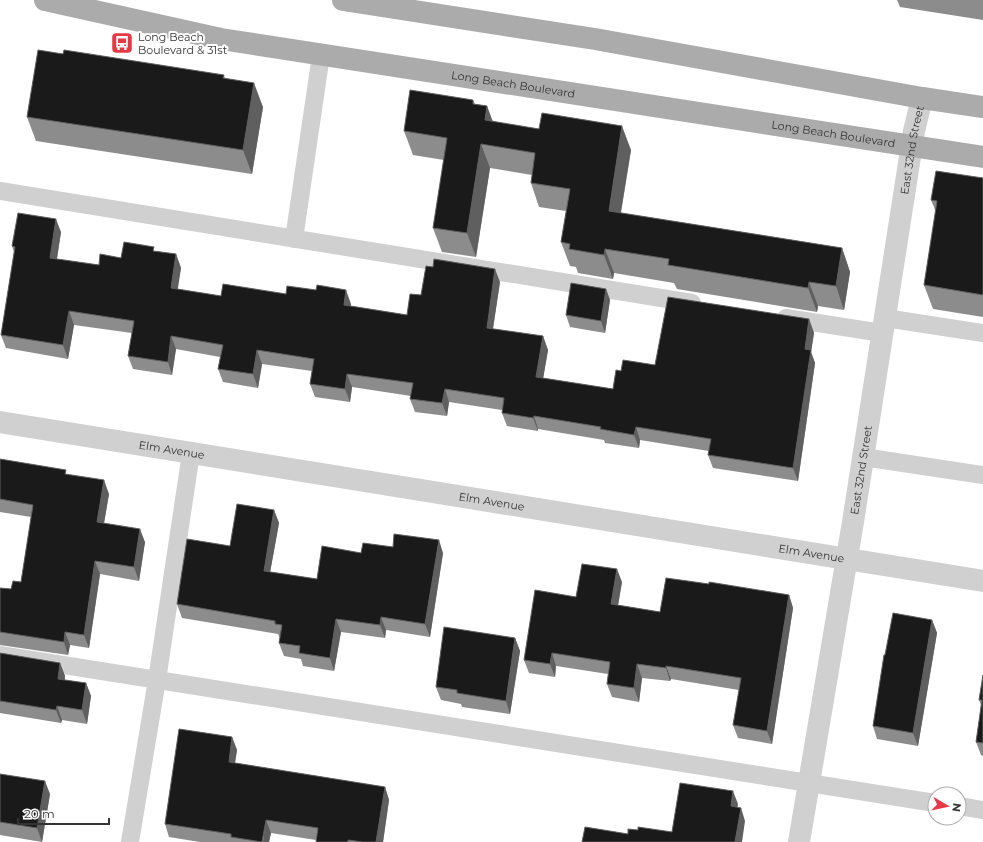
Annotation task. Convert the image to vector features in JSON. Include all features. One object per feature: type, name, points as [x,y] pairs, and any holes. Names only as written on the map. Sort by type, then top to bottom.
[{"type":"main road","name":"Long Beach Boulevard","points":[[45,0],[221,39],[983,158]]},
{"type":"main road","points":[[343,0],[595,39],[922,98],[983,107]]},
{"type":"street","name":"East 32nd Street","points":[[799,842],[863,457],[912,146],[922,98]]},
{"type":"street","name":"Elm Avenue","points":[[0,422],[983,580]]},
{"type":"lane","points":[[294,239],[321,55]]},
{"type":"lane","points":[[0,192],[711,306]]},
{"type":"lane","points":[[767,315],[883,326],[983,333]]},
{"type":"lane","points":[[130,842],[157,680],[191,453]]},
{"type":"lane","points":[[863,457],[983,476]]},
{"type":"lane","points":[[0,655],[927,801]]},
{"type":"lane","points":[[967,807],[983,810]]},
{"type":"building","points":[[38,50],[63,54],[64,50],[224,75],[223,78],[254,83],[243,150],[27,117]]},
{"type":"building","points":[[410,90],[473,100],[473,104],[487,106],[485,120],[539,129],[542,113],[622,126],[609,211],[842,248],[836,286],[809,282],[808,288],[668,265],[669,259],[605,249],[604,255],[569,249],[570,244],[561,242],[570,189],[531,183],[535,153],[481,144],[467,233],[433,228],[447,138],[404,131]]},
{"type":"building","points":[[936,171],[983,178],[983,295],[924,285],[937,201],[931,200]]},
{"type":"building","points":[[18,213],[56,219],[50,258],[99,265],[100,254],[121,258],[124,242],[154,247],[153,251],[176,254],[171,288],[221,296],[223,284],[286,294],[287,286],[316,290],[317,285],[346,290],[344,305],[407,315],[410,294],[421,295],[426,266],[433,267],[434,259],[495,269],[487,328],[543,336],[536,377],[613,389],[616,370],[621,371],[623,360],[655,365],[668,297],[809,319],[805,349],[811,350],[793,468],[708,455],[711,439],[636,427],[634,435],[600,429],[601,427],[534,416],[533,418],[502,413],[504,398],[445,389],[442,403],[410,399],[413,383],[347,374],[345,389],[310,384],[314,359],[257,350],[253,374],[218,369],[223,345],[171,336],[168,362],[128,356],[134,321],[69,311],[63,345],[1,335],[15,247],[12,246]]},
{"type":"building","points":[[571,283],[606,289],[601,321],[566,315]]},
{"type":"building","points":[[0,459],[66,470],[65,474],[104,480],[97,522],[140,529],[134,567],[95,561],[84,635],[65,632],[64,642],[0,632],[0,588],[11,589],[13,581],[21,582],[33,505],[0,499]]},
{"type":"building","points":[[237,504],[274,510],[264,571],[317,579],[322,546],[361,553],[363,543],[393,547],[394,534],[439,540],[425,624],[381,617],[380,625],[336,619],[330,658],[299,653],[300,646],[279,643],[282,625],[275,624],[275,621],[177,604],[187,539],[230,546]]},
{"type":"building","points":[[582,564],[617,569],[611,604],[660,612],[666,578],[709,584],[709,582],[789,595],[767,731],[733,725],[741,678],[666,666],[666,668],[637,664],[634,688],[607,684],[610,662],[552,653],[550,664],[524,660],[535,590],[576,597]]},
{"type":"building","points":[[893,613],[932,620],[913,733],[873,726],[884,655]]},
{"type":"building","points":[[444,627],[515,638],[506,701],[457,693],[457,690],[436,687]]},
{"type":"building","points":[[0,653],[60,663],[58,679],[86,683],[82,710],[57,706],[56,710],[0,701]]},
{"type":"building","points":[[983,675],[983,743],[976,742],[982,700],[979,700]]},
{"type":"building","points":[[179,729],[232,737],[229,762],[385,787],[376,842],[348,840],[348,842],[316,842],[318,828],[266,820],[262,842],[231,837],[231,834],[165,824]]},
{"type":"building","points":[[0,774],[45,781],[37,828],[0,822]]},
{"type":"building","points":[[680,783],[733,791],[731,806],[741,808],[735,842],[582,842],[585,827],[628,834],[628,829],[638,830],[638,827],[672,832]]},
{"type":"place","name":"Long Beach Boulevard & 31st","points":[[122,43]]}]
